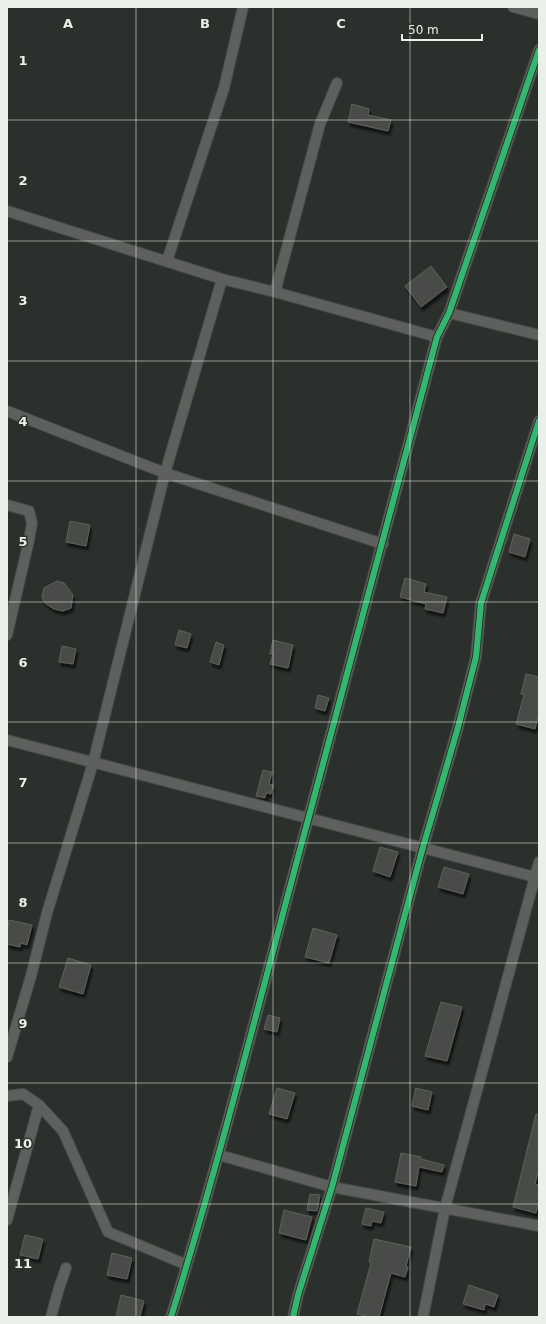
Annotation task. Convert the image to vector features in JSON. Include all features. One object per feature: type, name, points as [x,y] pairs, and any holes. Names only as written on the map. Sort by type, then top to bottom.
[{"type":"street","points":[[168,262],[224,88],[243,7]]},
{"type":"street","points":[[513,7],[539,14]]},
{"type":"street","points":[[171,1317],[220,1155],[308,818],[383,544],[437,337],[449,313],[539,50]]},
{"type":"street","points":[[275,292],[320,124],[337,84]]},
{"type":"street","points":[[7,211],[222,279],[275,292],[437,337]]},
{"type":"street","points":[[7,1056],[31,976],[51,899],[93,763],[165,473],[222,279]]},
{"type":"street","points":[[449,313],[539,335]]},
{"type":"street","points":[[7,411],[165,473],[383,544]]},
{"type":"street","points":[[293,1317],[298,1295],[332,1187],[423,847],[457,731],[476,657],[481,604],[539,421]]},
{"type":"street","points":[[7,505],[29,511],[32,522],[30,540],[7,635]]},
{"type":"street","points":[[7,740],[537,877]]},
{"type":"street","points":[[423,1317],[445,1208],[537,877],[539,862]]},
{"type":"street","points":[[7,1096],[23,1094],[39,1105],[63,1131],[108,1232],[187,1265]]},
{"type":"street","points":[[7,1220],[39,1105]]},
{"type":"street","points":[[220,1155],[332,1187],[539,1226]]},
{"type":"street","points":[[51,1317],[66,1268]]},
{"type":"building","points":[[352,104],[369,109],[368,115],[391,120],[388,131],[348,122]]},
{"type":"building","points":[[431,266],[447,287],[421,307],[405,286]]},
{"type":"building","points":[[70,521],[90,525],[86,546],[66,542]]},
{"type":"building","points":[[514,534],[530,539],[525,557],[509,552]]},
{"type":"building","points":[[405,578],[426,584],[424,592],[447,597],[443,613],[425,609],[426,604],[400,597]]},
{"type":"building","points":[[57,581],[64,583],[73,595],[71,608],[63,611],[54,609],[46,604],[42,598],[44,588]]},
{"type":"building","points":[[179,630],[191,634],[187,648],[175,645]]},
{"type":"building","points":[[273,640],[293,645],[288,668],[270,664],[273,654],[270,654]]},
{"type":"building","points":[[216,642],[224,645],[219,665],[210,662]]},
{"type":"building","points":[[62,646],[76,649],[73,664],[59,662]]},
{"type":"building","points":[[526,674],[539,677],[539,713],[535,729],[516,724],[524,695],[521,694]]},
{"type":"building","points":[[318,695],[329,698],[325,711],[315,708]]},
{"type":"building","points":[[263,770],[272,772],[269,784],[273,785],[271,794],[266,793],[265,798],[256,796]]},
{"type":"building","points":[[380,847],[398,852],[390,877],[373,871]]},
{"type":"building","points":[[444,867],[469,874],[463,894],[438,887]]},
{"type":"building","points":[[9,920],[32,925],[27,945],[21,943],[20,947],[7,944]]},
{"type":"building","points":[[313,928],[337,935],[329,963],[305,957]]},
{"type":"building","points":[[68,958],[91,965],[83,994],[59,987]]},
{"type":"building","points":[[441,1002],[462,1007],[447,1061],[425,1056]]},
{"type":"building","points":[[268,1015],[280,1018],[277,1032],[264,1029]]},
{"type":"building","points":[[277,1088],[295,1093],[287,1119],[269,1114]]},
{"type":"building","points":[[416,1088],[432,1092],[428,1110],[412,1106]]},
{"type":"building","points":[[536,1114],[539,1115],[539,1168],[535,1184],[539,1185],[539,1199],[536,1213],[513,1207]]},
{"type":"building","points":[[401,1153],[421,1157],[421,1159],[444,1165],[442,1172],[419,1167],[416,1186],[395,1182]]},
{"type":"building","points":[[310,1194],[320,1195],[317,1211],[307,1210]]},
{"type":"building","points":[[366,1208],[384,1212],[381,1223],[372,1221],[371,1226],[362,1224]]},
{"type":"building","points":[[284,1210],[312,1217],[306,1240],[279,1233]]},
{"type":"building","points":[[25,1235],[43,1239],[38,1259],[20,1255]]},
{"type":"building","points":[[374,1239],[411,1247],[405,1277],[391,1273],[379,1317],[369,1317],[357,1314],[371,1263],[369,1262]]},
{"type":"building","points":[[112,1253],[132,1258],[127,1279],[107,1275]]},
{"type":"building","points":[[469,1285],[498,1295],[494,1307],[485,1304],[484,1310],[463,1304]]},
{"type":"building","points":[[121,1295],[144,1301],[140,1317],[116,1317]]},
{"type":"cycle path","points":[[171,1317],[208,1194],[437,337],[449,313],[539,50]]},
{"type":"cycle path","points":[[293,1317],[298,1295],[332,1187],[423,847],[457,731],[476,657],[481,603],[539,421]]}]
